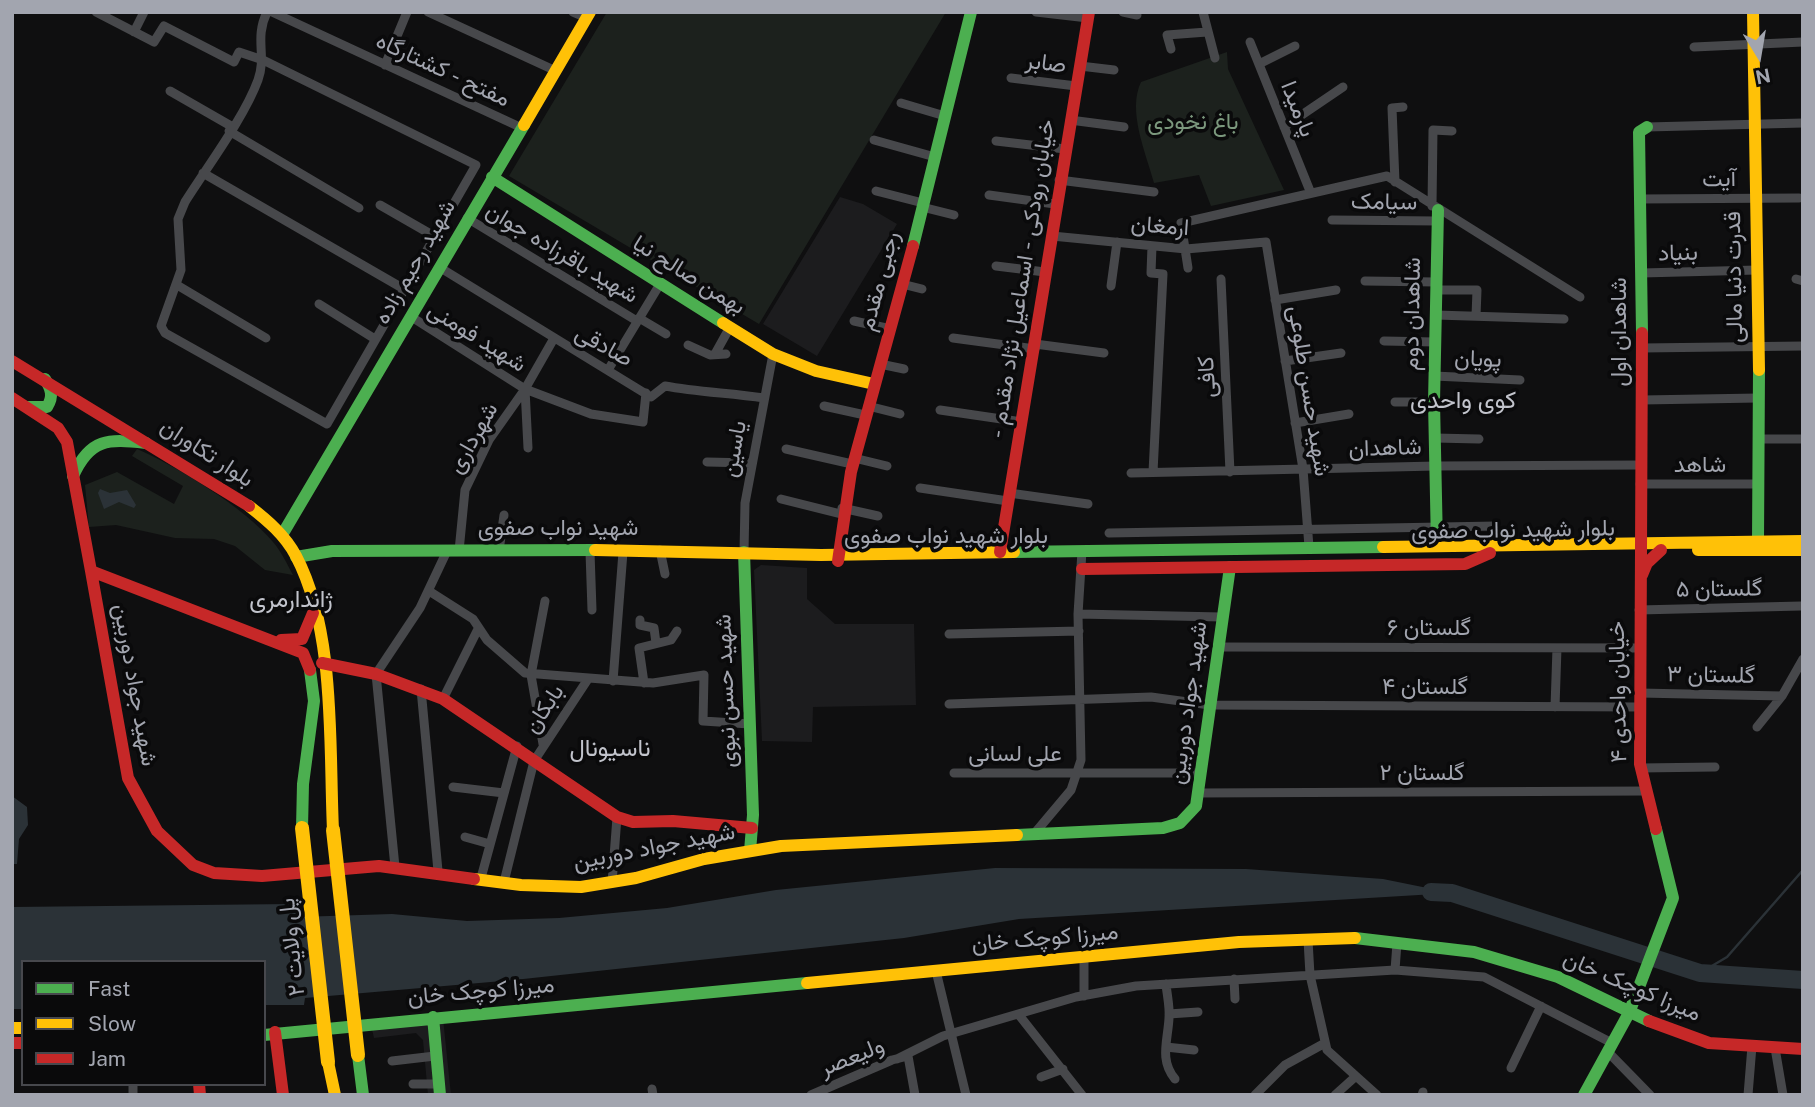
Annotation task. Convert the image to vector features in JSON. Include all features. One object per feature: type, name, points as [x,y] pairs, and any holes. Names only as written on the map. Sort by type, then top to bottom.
[{"type":"main road","name":"رجبی مقدم","points":[[838,558],[842,511],[853,461],[891,329],[971,12]]},
{"type":"main road","name":"قدرت دنیا مالی","points":[[1753,12],[1760,439],[1758,541]]},
{"type":"main road","name":"شهید رحیم زاده","points":[[282,535],[556,71],[584,14]]},
{"type":"main road","name":"- خیابان رودکی - اسماعیل نژاد مقدم","points":[[1000,552],[1088,15]]},
{"type":"main road","name":"شاهدان اول","points":[[1641,547],[1642,272],[1639,132],[1647,127]]},
{"type":"main road","name":"بهمن صالح نیا","points":[[492,177],[773,354],[816,371],[874,384]]},
{"type":"main road","name":"شاهدان دوم","points":[[1435,212],[1434,402],[1437,545]]},
{"type":"main road","name":"بلوار تکاوران","points":[[12,361],[151,443],[259,513],[282,535],[296,556],[319,634],[333,830],[363,1095]]},
{"type":"main road","points":[[12,398],[28,407],[47,407],[53,393],[45,379]]},
{"type":"main road","name":"شهید جواد دوربین","points":[[28,407],[58,428],[67,442],[128,778],[143,811],[172,847],[193,866],[214,873],[239,876],[395,867],[560,887],[612,883],[781,846],[1163,828],[1180,823],[1196,806],[1230,566]]},
{"type":"main road","points":[[73,476],[80,458],[98,443],[114,439],[151,443]]},
{"type":"main road","name":"بلوار شهید نواب صفوی","points":[[821,555],[838,558],[1082,559],[1490,553],[1803,541]]},
{"type":"main road","name":"بلوار شهید نواب صفوی","points":[[838,558],[1000,552],[1082,559],[1309,547],[1437,545],[1803,550]]},
{"type":"main road","name":"خیابان واحدی ۴","points":[[1629,1013],[1670,912],[1672,887],[1640,768],[1641,547]]},
{"type":"main road","name":"شهید نواب صفوی","points":[[296,556],[332,551],[660,550],[821,555]]},
{"type":"main road","points":[[1640,579],[1647,563],[1661,550]]},
{"type":"main road","name":"شهید حسن نبوی","points":[[744,552],[750,724],[750,851]]},
{"type":"main road","points":[[1082,559],[1230,566],[1465,564],[1490,553]]},
{"type":"main road","name":"پل ولایت ۲","points":[[91,571],[273,639],[303,653],[312,673],[314,701],[303,784],[302,828],[328,1062],[335,1095]]},
{"type":"main road","points":[[273,639],[302,639],[314,611]]},
{"type":"main road","points":[[322,663],[376,674],[443,699],[517,746],[534,761],[617,817],[633,821],[673,821],[752,828]]},
{"type":"main road","name":"میرزا کوچک خان","points":[[268,1032],[1238,942],[1356,938],[1474,951],[1558,977],[1629,1013],[1709,1042],[1803,1049]]},
{"type":"main road","points":[[1584,1095],[1629,1013]]},
{"type":"main road","points":[[433,1017],[439,1089]]},
{"type":"main road","points":[[268,1032],[283,1095]]},
{"type":"street","points":[[96,12],[154,42],[164,26],[234,62],[239,52],[263,60],[476,165],[327,424],[165,332],[161,326],[181,270],[178,219],[256,84],[263,60],[259,51],[259,28],[267,12]]},
{"type":"street","points":[[134,32],[144,12]]},
{"type":"street","name":"مفتح - کشتارگاه","points":[[272,12],[522,128]]},
{"type":"street","points":[[299,12],[299,25]]},
{"type":"street","points":[[385,65],[407,12]]},
{"type":"street","points":[[428,12],[556,71]]},
{"type":"street","points":[[1036,12],[1088,15]]},
{"type":"street","points":[[1123,12],[1138,15]]},
{"type":"street","points":[[1203,12],[1215,58]]},
{"type":"street","points":[[1171,49],[1167,35],[1207,32]]},
{"type":"street","name":"پارمیدا","points":[[1250,42],[1310,191]]},
{"type":"street","points":[[1694,47],[1803,42]]},
{"type":"street","points":[[1259,64],[1295,46]]},
{"type":"street","points":[[1080,66],[1114,70]]},
{"type":"street","name":"صابر","points":[[1011,78],[1076,86]]},
{"type":"street","points":[[1284,127],[1343,87]]},
{"type":"street","points":[[170,91],[359,208]]},
{"type":"street","points":[[901,103],[945,116]]},
{"type":"street","points":[[1395,182],[1392,108],[1403,107]]},
{"type":"street","points":[[1070,120],[1124,127]]},
{"type":"street","points":[[1647,127],[1755,122],[1803,123]]},
{"type":"street","points":[[1435,212],[1433,131],[1452,131]]},
{"type":"street","points":[[874,140],[935,157]]},
{"type":"street","points":[[996,141],[1065,149]]},
{"type":"street","points":[[203,173],[404,289]]},
{"type":"street","points":[[1188,268],[1181,223],[1310,191],[1387,176],[1435,212],[1580,297]]},
{"type":"street","points":[[1059,180],[1154,192]]},
{"type":"street","points":[[876,191],[954,215]]},
{"type":"street","points":[[989,195],[1055,204]]},
{"type":"street","name":"آیت","points":[[1639,199],[1799,198]]},
{"type":"street","points":[[380,205],[434,236]]},
{"type":"street","name":"سیامک","points":[[1332,220],[1435,212]]},
{"type":"street","name":"شهید باقرزاده جوان","points":[[467,218],[666,334]]},
{"type":"street","name":"ارمغان","points":[[1052,236],[1186,249],[1266,242]]},
{"type":"street","points":[[1111,286],[1116,242]]},
{"type":"street","name":"شهید حسن طلوعی","points":[[1266,242],[1303,469],[1309,547]]},
{"type":"street","points":[[1152,246],[1151,273],[1163,274],[1153,472]]},
{"type":"street","points":[[996,266],[1045,272]]},
{"type":"street","name":"صادقی","points":[[439,267],[554,340],[651,397],[665,386],[686,392],[715,391],[764,398]]},
{"type":"street","name":"بنیاد","points":[[1642,272],[1757,270]]},
{"type":"street","name":"کافی","points":[[1221,279],[1230,472]]},
{"type":"street","points":[[1364,281],[1476,290],[1476,316]]},
{"type":"street","points":[[608,370],[660,284]]},
{"type":"street","points":[[902,284],[922,289]]},
{"type":"street","points":[[177,285],[266,338]]},
{"type":"street","points":[[1275,300],[1336,290]]},
{"type":"street","points":[[319,304],[375,339]]},
{"type":"street","points":[[1436,315],[1564,319]]},
{"type":"street","name":"شهید فومنی","points":[[410,316],[525,389],[591,414],[643,422],[646,393]]},
{"type":"street","points":[[853,321],[891,329]]},
{"type":"street","points":[[715,354],[730,327]]},
{"type":"street","points":[[953,338],[1104,353]]},
{"type":"street","name":"شهرداری","points":[[376,674],[453,552],[465,490],[489,440],[525,389],[554,340]]},
{"type":"street","points":[[1384,341],[1435,342]]},
{"type":"street","points":[[688,345],[715,354],[726,354]]},
{"type":"street","points":[[1642,348],[1803,346]]},
{"type":"street","points":[[1285,361],[1340,353]]},
{"type":"street","name":"یاسین","points":[[744,552],[745,503],[773,354]]},
{"type":"street","points":[[880,364],[904,369]]},
{"type":"street","name":"پویان","points":[[1434,376],[1520,380]]},
{"type":"street","points":[[525,389],[528,448]]},
{"type":"street","points":[[1642,400],[1758,398]]},
{"type":"street","points":[[1395,402],[1434,402]]},
{"type":"street","points":[[824,406],[900,414]]},
{"type":"street","points":[[940,410],[1022,422]]},
{"type":"street","points":[[1295,423],[1349,414]]},
{"type":"street","points":[[1435,438],[1479,439]]},
{"type":"street","points":[[1760,439],[1803,439]]},
{"type":"street","points":[[786,449],[887,466]]},
{"type":"street","points":[[707,462],[751,463]]},
{"type":"street","name":"شاهدان","points":[[1130,473],[1436,466],[1640,465]]},
{"type":"street","name":"شاهد","points":[[1640,484],[1759,484]]},
{"type":"street","points":[[920,488],[1087,504]]},
{"type":"street","points":[[781,499],[878,516]]},
{"type":"street","points":[[499,551],[504,515]]},
{"type":"street","points":[[1109,533],[1496,526]]},
{"type":"street","points":[[660,550],[665,574]]},
{"type":"street","points":[[590,552],[592,610]]},
{"type":"street","points":[[613,681],[623,552]]},
{"type":"street","points":[[1034,834],[1071,790],[1081,760],[1078,614],[1082,559]]},
{"type":"street","points":[[429,591],[473,619],[487,640],[531,675],[583,676],[588,679],[644,683],[704,676],[703,721],[750,724]]},
{"type":"street","points":[[543,744],[531,675],[545,601]]},
{"type":"street","name":"گلستان ۵","points":[[1639,610],[1801,606]]},
{"type":"street","points":[[1078,614],[1223,617]]},
{"type":"street","points":[[640,620],[640,625],[654,628],[656,643]]},
{"type":"street","points":[[443,699],[478,629]]},
{"type":"street","points":[[644,683],[639,648],[671,639],[677,631]]},
{"type":"street","points":[[949,634],[1079,631]]},
{"type":"street","name":"گلستان ۶","points":[[1218,646],[1639,648]]},
{"type":"street","points":[[1555,707],[1557,648]]},
{"type":"street","points":[[1757,727],[1782,696],[1803,659]]},
{"type":"street","points":[[376,674],[395,867]]},
{"type":"street","name":"بابکان","points":[[504,881],[534,761],[588,679]]},
{"type":"street","points":[[421,689],[438,871]]},
{"type":"street","name":"گلستان ۳","points":[[1640,700],[1782,696]]},
{"type":"street","name":"گلستان ۴","points":[[949,704],[1150,697],[1210,705],[1555,707],[1640,700]]},
{"type":"street","points":[[481,878],[517,746]]},
{"type":"street","points":[[1640,768],[1715,767]]},
{"type":"street","name":"علی لسانی","points":[[954,773],[1201,773]]},
{"type":"street","points":[[453,787],[504,793]]},
{"type":"street","name":"گلستان ۲","points":[[1198,793],[1646,792]]},
{"type":"street","points":[[612,883],[617,817]]},
{"type":"street","points":[[465,837],[490,844]]},
{"type":"street","points":[[1308,940],[1310,975],[1327,1050],[1376,1094]]},
{"type":"street","points":[[1395,970],[1397,943]]},
{"type":"street","points":[[1084,957],[1084,996]]},
{"type":"street","points":[[897,1059],[950,1034],[1084,996],[1136,985],[1395,970],[1484,977],[1541,1006],[1610,1048],[1650,1095]]},
{"type":"street","points":[[936,971],[966,1095]]},
{"type":"street","points":[[1234,979],[1235,999]]},
{"type":"street","points":[[1166,984],[1170,1014],[1166,1066],[1175,1079]]},
{"type":"street","points":[[1511,1068],[1541,1006]]},
{"type":"street","points":[[1170,1014],[1198,1012]]},
{"type":"street","points":[[1019,1015],[1082,1095]]},
{"type":"street","points":[[1255,1095],[1285,1065],[1325,1043]]},
{"type":"street","points":[[1748,1095],[1752,1046]]},
{"type":"street","points":[[1166,1047],[1194,1050]]},
{"type":"street","points":[[1775,1048],[1783,1095]]},
{"type":"street","points":[[392,1060],[435,1056]]},
{"type":"street","name":"ولیعصر","points":[[811,1095],[908,1056],[915,1095]]},
{"type":"street","points":[[1041,1077],[1063,1069]]},
{"type":"street","points":[[1335,1095],[1354,1077]]},
{"type":"street","points":[[413,1084],[439,1089]]},
{"type":"shaded area","points":[[840,197],[863,204],[897,224],[817,356],[763,324]]},
{"type":"shaded area","points":[[100,489],[110,493],[127,490],[136,505],[134,508],[119,502],[104,509],[98,493]]},
{"type":"shaded area","points":[[761,565],[807,568],[807,599],[835,624],[914,624],[916,705],[813,707],[812,742],[762,741],[754,570]]},
{"type":"shaded area","points":[[12,796],[27,807],[28,825],[19,839],[17,864],[12,864]]},
{"type":"shaded area","points":[[995,868],[1246,869],[1383,879],[1452,893],[1019,919],[904,938],[514,980],[305,998],[304,1005],[266,1005],[266,960],[21,960],[21,1009],[12,1009],[12,907],[292,904],[298,917],[392,914],[467,921],[559,918],[667,908],[776,890]]},
{"type":"shaded area","points":[[443,1018],[451,1095],[428,1095],[423,1040],[416,1033],[374,1038],[371,1025]]},
{"type":"green space","points":[[607,12],[946,12],[759,324],[509,176]]},
{"type":"green space","name":"باغ نخودی","points":[[1227,52],[1228,69],[1284,190],[1211,206],[1199,175],[1154,183],[1139,132],[1137,93],[1141,82]]},
{"type":"green space","points":[[137,449],[190,477],[246,516],[276,546],[293,575],[265,570],[235,546],[214,539],[175,538],[116,525],[89,527],[85,485],[117,472],[174,504],[183,486],[132,456]]},
{"type":"waterway","points":[[1700,973],[1727,957],[1803,870]]},
{"type":"waterway","points":[[1431,892],[1452,893],[1700,973],[1803,980]]},
{"type":"traffic: fast","points":[[913,246],[971,12]]},
{"type":"traffic: fast","points":[[282,535],[524,125]]},
{"type":"traffic: fast","points":[[1642,333],[1639,132],[1647,127]]},
{"type":"traffic: fast","points":[[492,177],[723,323]]},
{"type":"traffic: fast","points":[[1437,545],[1434,402],[1438,210]]},
{"type":"traffic: fast","points":[[1758,541],[1759,370]]},
{"type":"traffic: fast","points":[[28,407],[47,407],[51,393],[45,379]]},
{"type":"traffic: fast","points":[[73,476],[86,454],[102,444],[121,441],[146,443]]},
{"type":"traffic: fast","points":[[1014,552],[1383,547]]},
{"type":"traffic: fast","points":[[296,557],[332,551],[595,550]]},
{"type":"traffic: fast","points":[[744,552],[753,815],[750,851]]},
{"type":"traffic: fast","points":[[1017,835],[1163,828],[1180,823],[1196,806],[1230,567]]},
{"type":"traffic: fast","points":[[302,828],[303,784],[314,701],[310,670]]},
{"type":"traffic: fast","points":[[1584,1095],[1629,1013],[1673,898],[1656,829]]},
{"type":"traffic: fast","points":[[1355,938],[1474,952],[1558,977],[1649,1021]]},
{"type":"traffic: fast","points":[[266,1035],[807,983]]},
{"type":"traffic: fast","points":[[433,1017],[440,1095]]},
{"type":"traffic: fast","points":[[358,1055],[363,1095]]},
{"type":"traffic: slow","points":[[524,125],[590,12]]},
{"type":"traffic: slow","points":[[1753,12],[1759,370]]},
{"type":"traffic: slow","points":[[723,323],[773,354],[816,371],[874,384]]},
{"type":"traffic: slow","points":[[249,506],[275,528],[292,548],[309,586],[318,619],[328,690],[333,830]]},
{"type":"traffic: slow","points":[[1383,547],[1803,541]]},
{"type":"traffic: slow","points":[[595,550],[821,555],[1014,552]]},
{"type":"traffic: slow","points":[[1698,550],[1803,550]]},
{"type":"traffic: slow","points":[[302,828],[328,1062]]},
{"type":"traffic: slow","points":[[333,830],[358,1055]]},
{"type":"traffic: slow","points":[[474,879],[521,885],[581,887],[636,878],[704,859],[781,846],[1017,835]]},
{"type":"traffic: slow","points":[[807,983],[1239,942],[1355,938]]},
{"type":"traffic: slow","points":[[12,1028],[21,1028]]},
{"type":"traffic: slow","points":[[328,1062],[335,1095]]},
{"type":"traffic: jam","points":[[1000,552],[1089,12]]},
{"type":"traffic: jam","points":[[838,561],[851,472],[913,246]]},
{"type":"traffic: jam","points":[[1642,333],[1640,764],[1656,829]]},
{"type":"traffic: jam","points":[[12,361],[249,506]]},
{"type":"traffic: jam","points":[[12,398],[58,428],[67,442],[91,571],[303,653],[310,670]]},
{"type":"traffic: jam","points":[[1642,575],[1647,563],[1661,550]]},
{"type":"traffic: jam","points":[[1082,569],[1465,564],[1490,553]]},
{"type":"traffic: jam","points":[[91,571],[128,778],[157,831],[193,865],[214,873],[262,876],[379,866],[474,879]]},
{"type":"traffic: jam","points":[[281,640],[302,639],[313,613]]},
{"type":"traffic: jam","points":[[322,663],[376,674],[443,699],[617,817],[633,822],[673,821],[752,828]]},
{"type":"traffic: jam","points":[[1649,1021],[1709,1043],[1803,1049]]},
{"type":"traffic: jam","points":[[275,1032],[283,1095]]},
{"type":"traffic: jam","points":[[12,1043],[21,1043]]},
{"type":"traffic: jam","points":[[199,1086],[200,1095]]},
{"type":"district","name":"کوی واحدی","points":[[1463,401]]},
{"type":"district","name":"ژاندارمری","points":[[291,600]]},
{"type":"district","name":"ناسیونال","points":[[610,749]]}]
